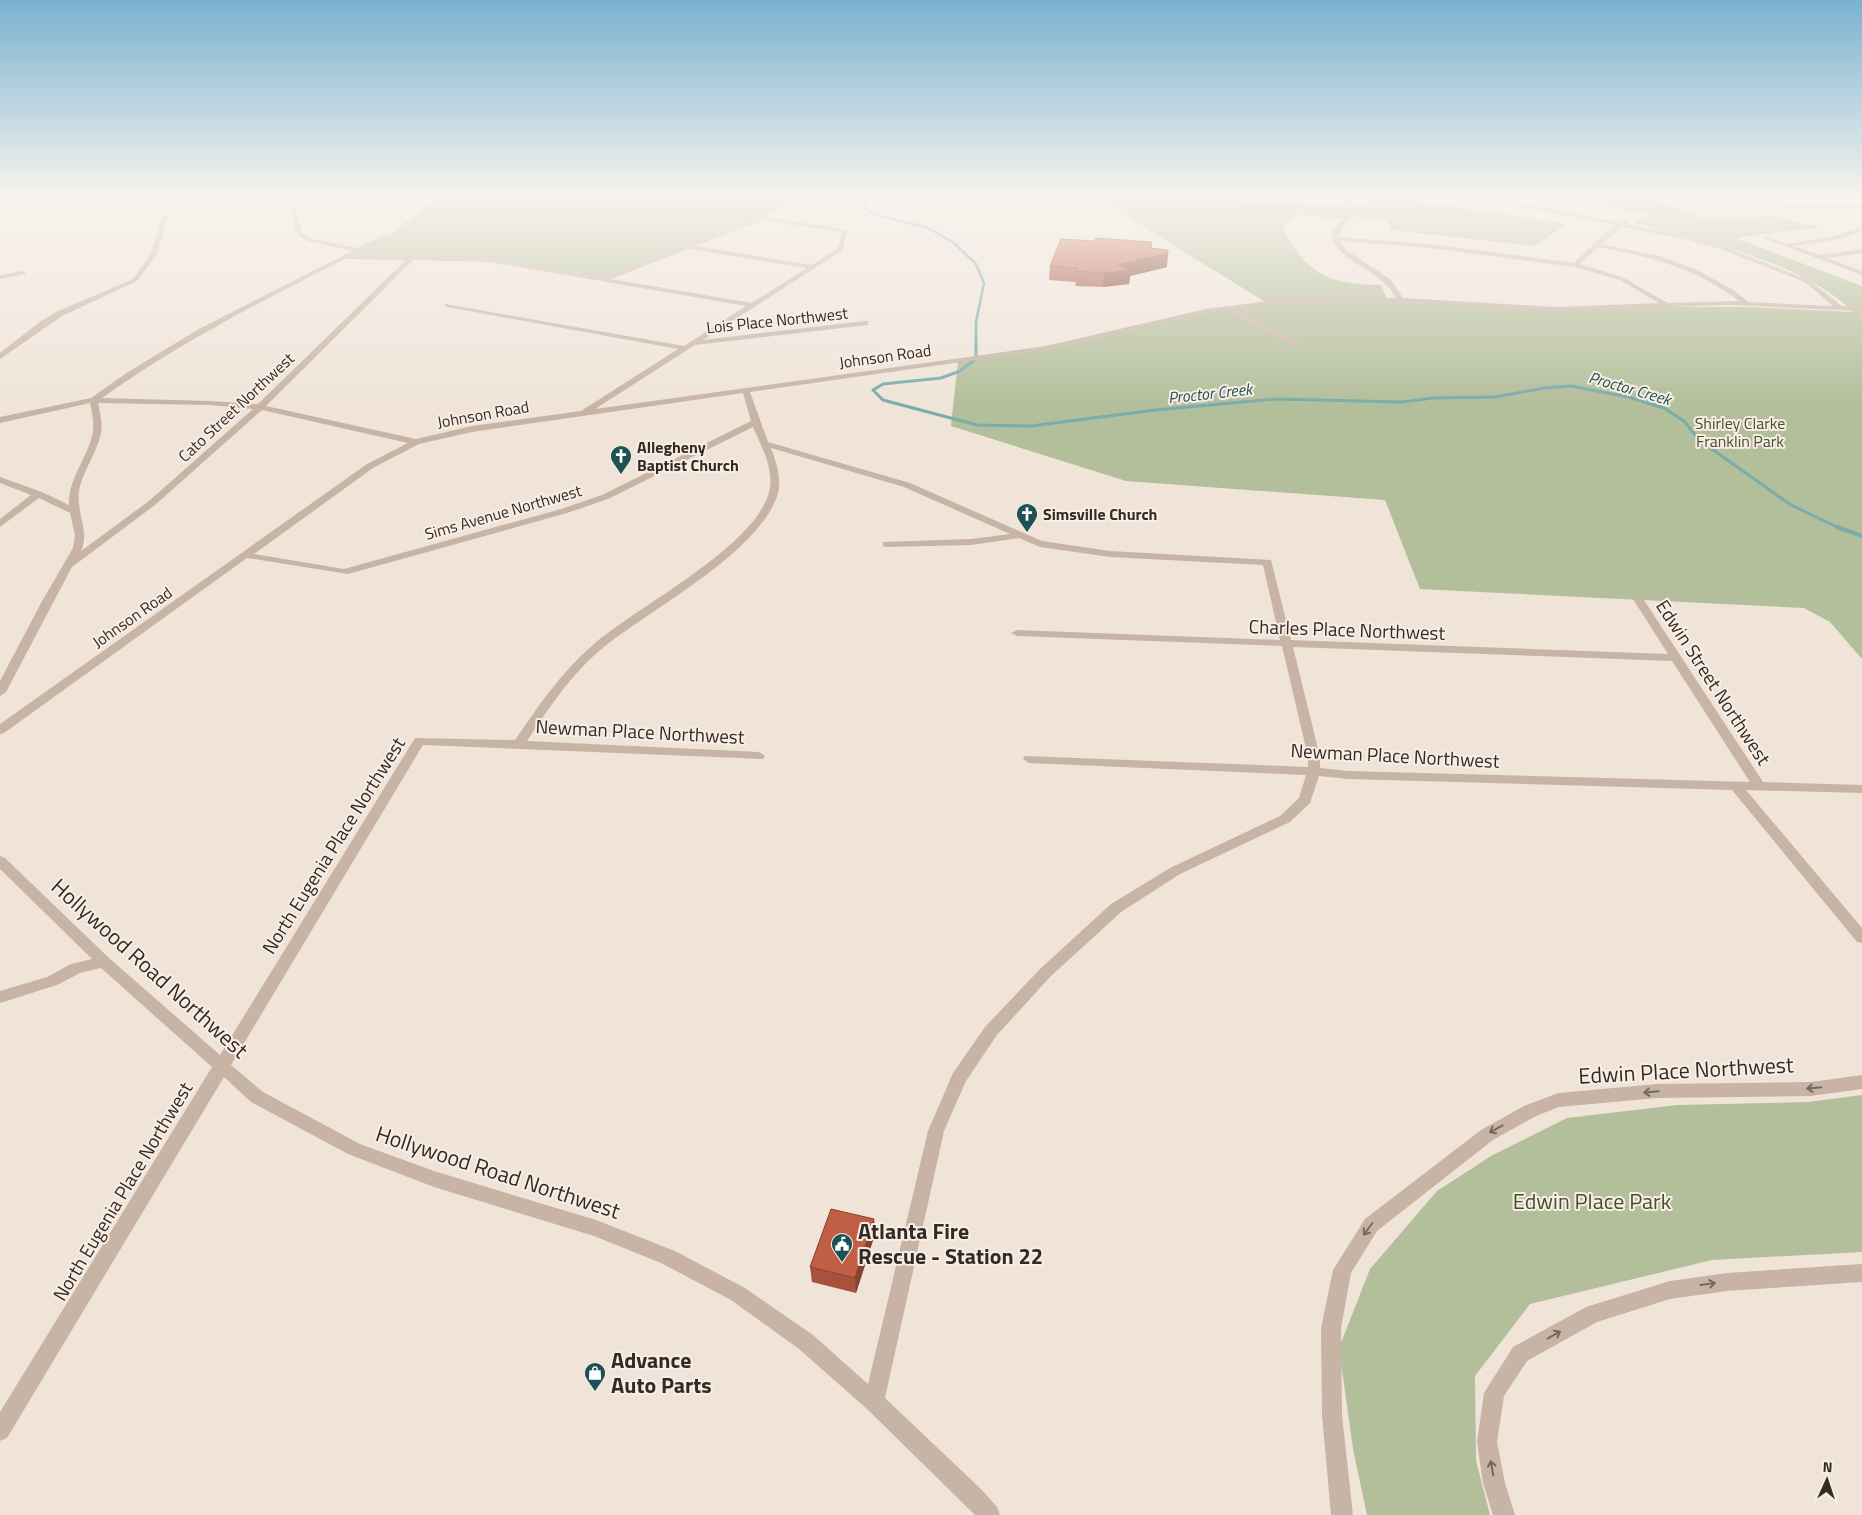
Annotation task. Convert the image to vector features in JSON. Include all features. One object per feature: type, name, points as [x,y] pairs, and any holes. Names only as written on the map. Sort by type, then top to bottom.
[{"type":"street","points":[[0,357],[44,323],[59,314],[135,280],[146,265]]},
{"type":"street","points":[[94,400],[115,384],[211,326],[329,265]]},
{"type":"street","name":"Cato Street Northwest","points":[[69,566],[152,503],[260,407],[405,265]]},
{"type":"street","points":[[516,265],[752,305]]},
{"type":"street","points":[[601,280],[641,265]]},
{"type":"street","points":[[799,265],[813,267]]},
{"type":"street","points":[[582,414],[817,265]]},
{"type":"street","points":[[1364,265],[1387,279],[1394,286],[1401,300]]},
{"type":"street","points":[[1576,265],[1622,279],[1665,304]]},
{"type":"street","points":[[1677,265],[1721,284],[1745,303]]},
{"type":"street","points":[[1766,265],[1807,281],[1840,308]]},
{"type":"street","points":[[1839,265],[1862,273]]},
{"type":"street","points":[[1853,270],[1862,268]]},
{"type":"street","points":[[0,277],[23,273]]},
{"type":"street","name":"Johnson Road","points":[[0,730],[370,466],[416,442],[472,429],[981,358],[1068,344],[1179,317],[1230,308],[1314,300],[1401,300],[1557,309],[1665,304],[1745,303],[1862,309]]},
{"type":"street","name":"Lois Place Northwest","points":[[447,305],[684,348]]},
{"type":"street","points":[[1230,308],[1297,346]]},
{"type":"street","name":"Lois Place Northwest","points":[[691,343],[865,323]]},
{"type":"street","points":[[519,744],[552,695],[580,661],[720,558],[745,537],[764,516],[774,492],[774,468],[746,391]]},
{"type":"street","points":[[0,692],[46,603],[78,548],[80,535],[72,498],[75,482],[96,434],[94,400]]},
{"type":"street","points":[[0,420],[94,400],[210,403],[260,407],[416,442]]},
{"type":"street","name":"Sims Avenue Northwest","points":[[245,555],[344,572],[564,511],[605,497],[756,422]]},
{"type":"street","points":[[766,444],[907,485],[1040,544],[1076,550],[1267,562],[1314,758],[1314,771],[1305,800],[1285,819],[1175,871],[1116,908],[1045,973],[991,1031],[959,1078],[936,1131],[874,1402]]},
{"type":"street","points":[[0,480],[39,494],[74,512]]},
{"type":"street","points":[[0,524],[39,494]]},
{"type":"street","points":[[887,544],[956,543],[1004,538],[1020,534]]},
{"type":"street","name":"Edwin Street Northwest","points":[[1638,599],[1758,785]]},
{"type":"street","name":"Charles Place Northwest","points":[[1017,633],[1676,658]]},
{"type":"street","name":"North Eugenia Place Northwest","points":[[0,1431],[419,741],[519,744]]},
{"type":"street","name":"Newman Place Northwest","points":[[519,744],[759,756]]},
{"type":"street","name":"Newman Place Northwest","points":[[1029,759],[1314,771],[1348,775],[1862,789]]},
{"type":"street","name":"Edwin Street Northwest","points":[[1736,786],[1862,938]]},
{"type":"street","name":"Hollywood Road Northwest","points":[[0,861],[104,962],[222,1064],[257,1097],[354,1149],[434,1179],[596,1228],[668,1256],[738,1294],[806,1342],[874,1402],[974,1498],[989,1515]]},
{"type":"street","points":[[0,997],[52,981],[76,968],[104,962]]},
{"type":"street","name":"Edwin Place Northwest","points":[[1342,1515],[1332,1415],[1331,1328],[1342,1270],[1371,1224],[1486,1135],[1530,1111],[1558,1100],[1656,1091],[1811,1089],[1862,1082]]},
{"type":"street","points":[[1504,1515],[1494,1483],[1487,1442],[1494,1393],[1520,1354],[1592,1314],[1670,1290],[1727,1282],[1862,1273]]},
{"type":"green space","points":[[511,265],[642,265],[604,280]]},
{"type":"green space","name":"Shirley Clarke Franklin Park","points":[[1205,265],[1309,265],[1322,274],[1334,279],[1381,285],[1387,300],[1494,307],[1751,307],[1853,312],[1833,295],[1808,280],[1774,265],[1806,265],[1862,286],[1862,659],[1830,622],[1804,608],[1420,589],[1385,500],[1126,481],[951,426],[958,362],[1055,348],[1161,320],[1267,303]]},
{"type":"green space","name":"Edwin Place Park","points":[[1862,1095],[1862,1252],[1712,1260],[1530,1304],[1475,1376],[1476,1461],[1490,1515],[1367,1515],[1353,1449],[1339,1348],[1370,1269],[1437,1191],[1491,1156],[1567,1118],[1677,1105],[1808,1102]]},
{"type":"building","points":[[1119,265],[1130,270],[1104,273],[1076,271],[1078,268],[1050,266]]},
{"type":"building","name":"Atlanta Fire Rescue - Station 22","points":[[831,1209],[874,1219],[855,1278],[810,1267]]},
{"type":"waterway","name":"Proctor Creek","points":[[976,265],[984,283],[976,322],[976,356],[973,361],[960,371],[941,378],[883,384],[873,390],[883,400],[977,425],[1031,426],[1155,410],[1276,399],[1402,402],[1433,398],[1495,397],[1544,388],[1571,386],[1628,397],[1664,408],[1684,421],[1699,440],[1791,505],[1841,529]]},
{"type":"waterway","name":"Proctor Creek","points":[[1837,527],[1862,536]]},
{"type":"place","name":"Allegheny Baptist Church","points":[[621,475]]},
{"type":"place","name":"Simsville Church","points":[[1027,533]]},
{"type":"place","name":"Atlanta Fire Rescue - Station 22","points":[[842,1263]]},
{"type":"place","name":"Advance Auto Parts","points":[[595,1392]]}]
